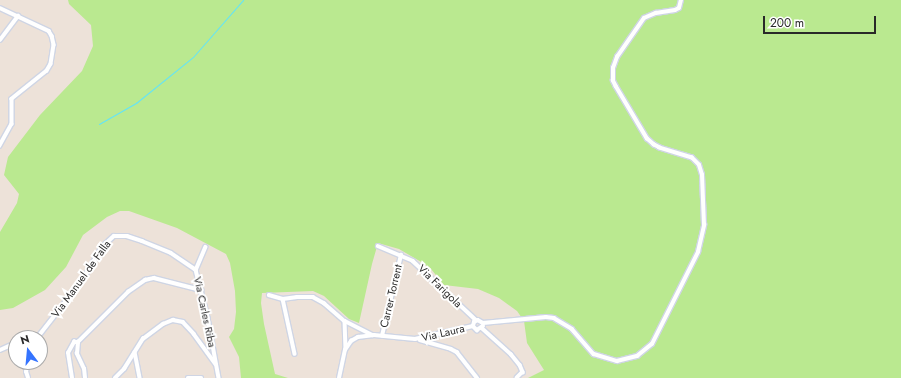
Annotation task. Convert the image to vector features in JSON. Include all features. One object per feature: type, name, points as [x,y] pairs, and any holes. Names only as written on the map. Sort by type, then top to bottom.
[{"type":"street","points":[[482,328],[477,330],[473,326],[476,320],[480,320],[483,323],[546,317],[554,318],[572,329],[594,354],[602,358],[617,361],[637,356],[652,344],[698,252],[704,225],[702,175],[699,165],[692,158],[660,148],[647,139],[616,88],[613,81],[613,68],[621,52],[644,18],[656,13],[675,10],[679,8],[682,0]]},
{"type":"street","points":[[0,8],[49,31],[54,45],[51,64],[47,71],[12,100],[12,124],[0,146]]},
{"type":"street","points":[[0,40],[18,16]]},
{"type":"street","name":"Via Manuel de Falla","points":[[43,330],[84,278],[102,248],[114,236],[127,236],[171,253],[196,270]]},
{"type":"street","name":"Via Farigola","points":[[378,246],[413,260],[476,320]]},
{"type":"street","name":"Via Carles Riba","points":[[206,247],[196,270],[219,378]]},
{"type":"street","name":"Carrer Torrent","points":[[382,336],[401,255]]},
{"type":"street","points":[[72,378],[68,352],[74,342],[78,342],[128,292],[146,280],[154,278],[201,290]]},
{"type":"street","points":[[269,295],[283,299],[313,297],[324,303],[346,321],[374,335]]},
{"type":"street","points":[[283,299],[295,354]]},
{"type":"street","points":[[115,378],[124,369],[143,339],[163,324],[173,320],[183,322],[194,334],[216,364]]},
{"type":"street","points":[[339,378],[346,347],[346,321]]},
{"type":"street","points":[[482,328],[483,323]]},
{"type":"street","name":"Via Laura","points":[[346,347],[354,339],[365,336],[374,335],[415,339],[473,326]]},
{"type":"street","points":[[482,328],[511,354],[520,365],[523,372],[517,378]]},
{"type":"street","points":[[415,339],[432,342],[451,349],[462,359],[477,378]]},
{"type":"street","points":[[78,342],[77,354],[84,369],[85,378]]},
{"type":"street","points":[[135,352],[140,378]]},
{"type":"street","points":[[340,373],[343,378]]},
{"type":"street","points":[[188,378],[201,378]]},
{"type":"green space","points":[[68,0],[901,0],[901,378],[528,378],[544,370],[527,343],[524,321],[517,311],[499,298],[478,289],[444,285],[431,269],[423,263],[399,249],[378,243],[359,323],[349,319],[324,296],[313,291],[262,293],[261,303],[264,324],[275,374],[288,378],[241,378],[239,357],[229,337],[234,329],[236,312],[235,291],[230,263],[226,254],[177,228],[129,211],[120,211],[107,217],[83,235],[66,267],[45,290],[13,308],[0,310],[0,232],[17,203],[19,194],[4,175],[8,157],[40,115],[82,71],[93,46],[91,25],[69,4]]},
{"type":"waterway","points":[[99,124],[136,103],[193,57],[243,0]]}]
